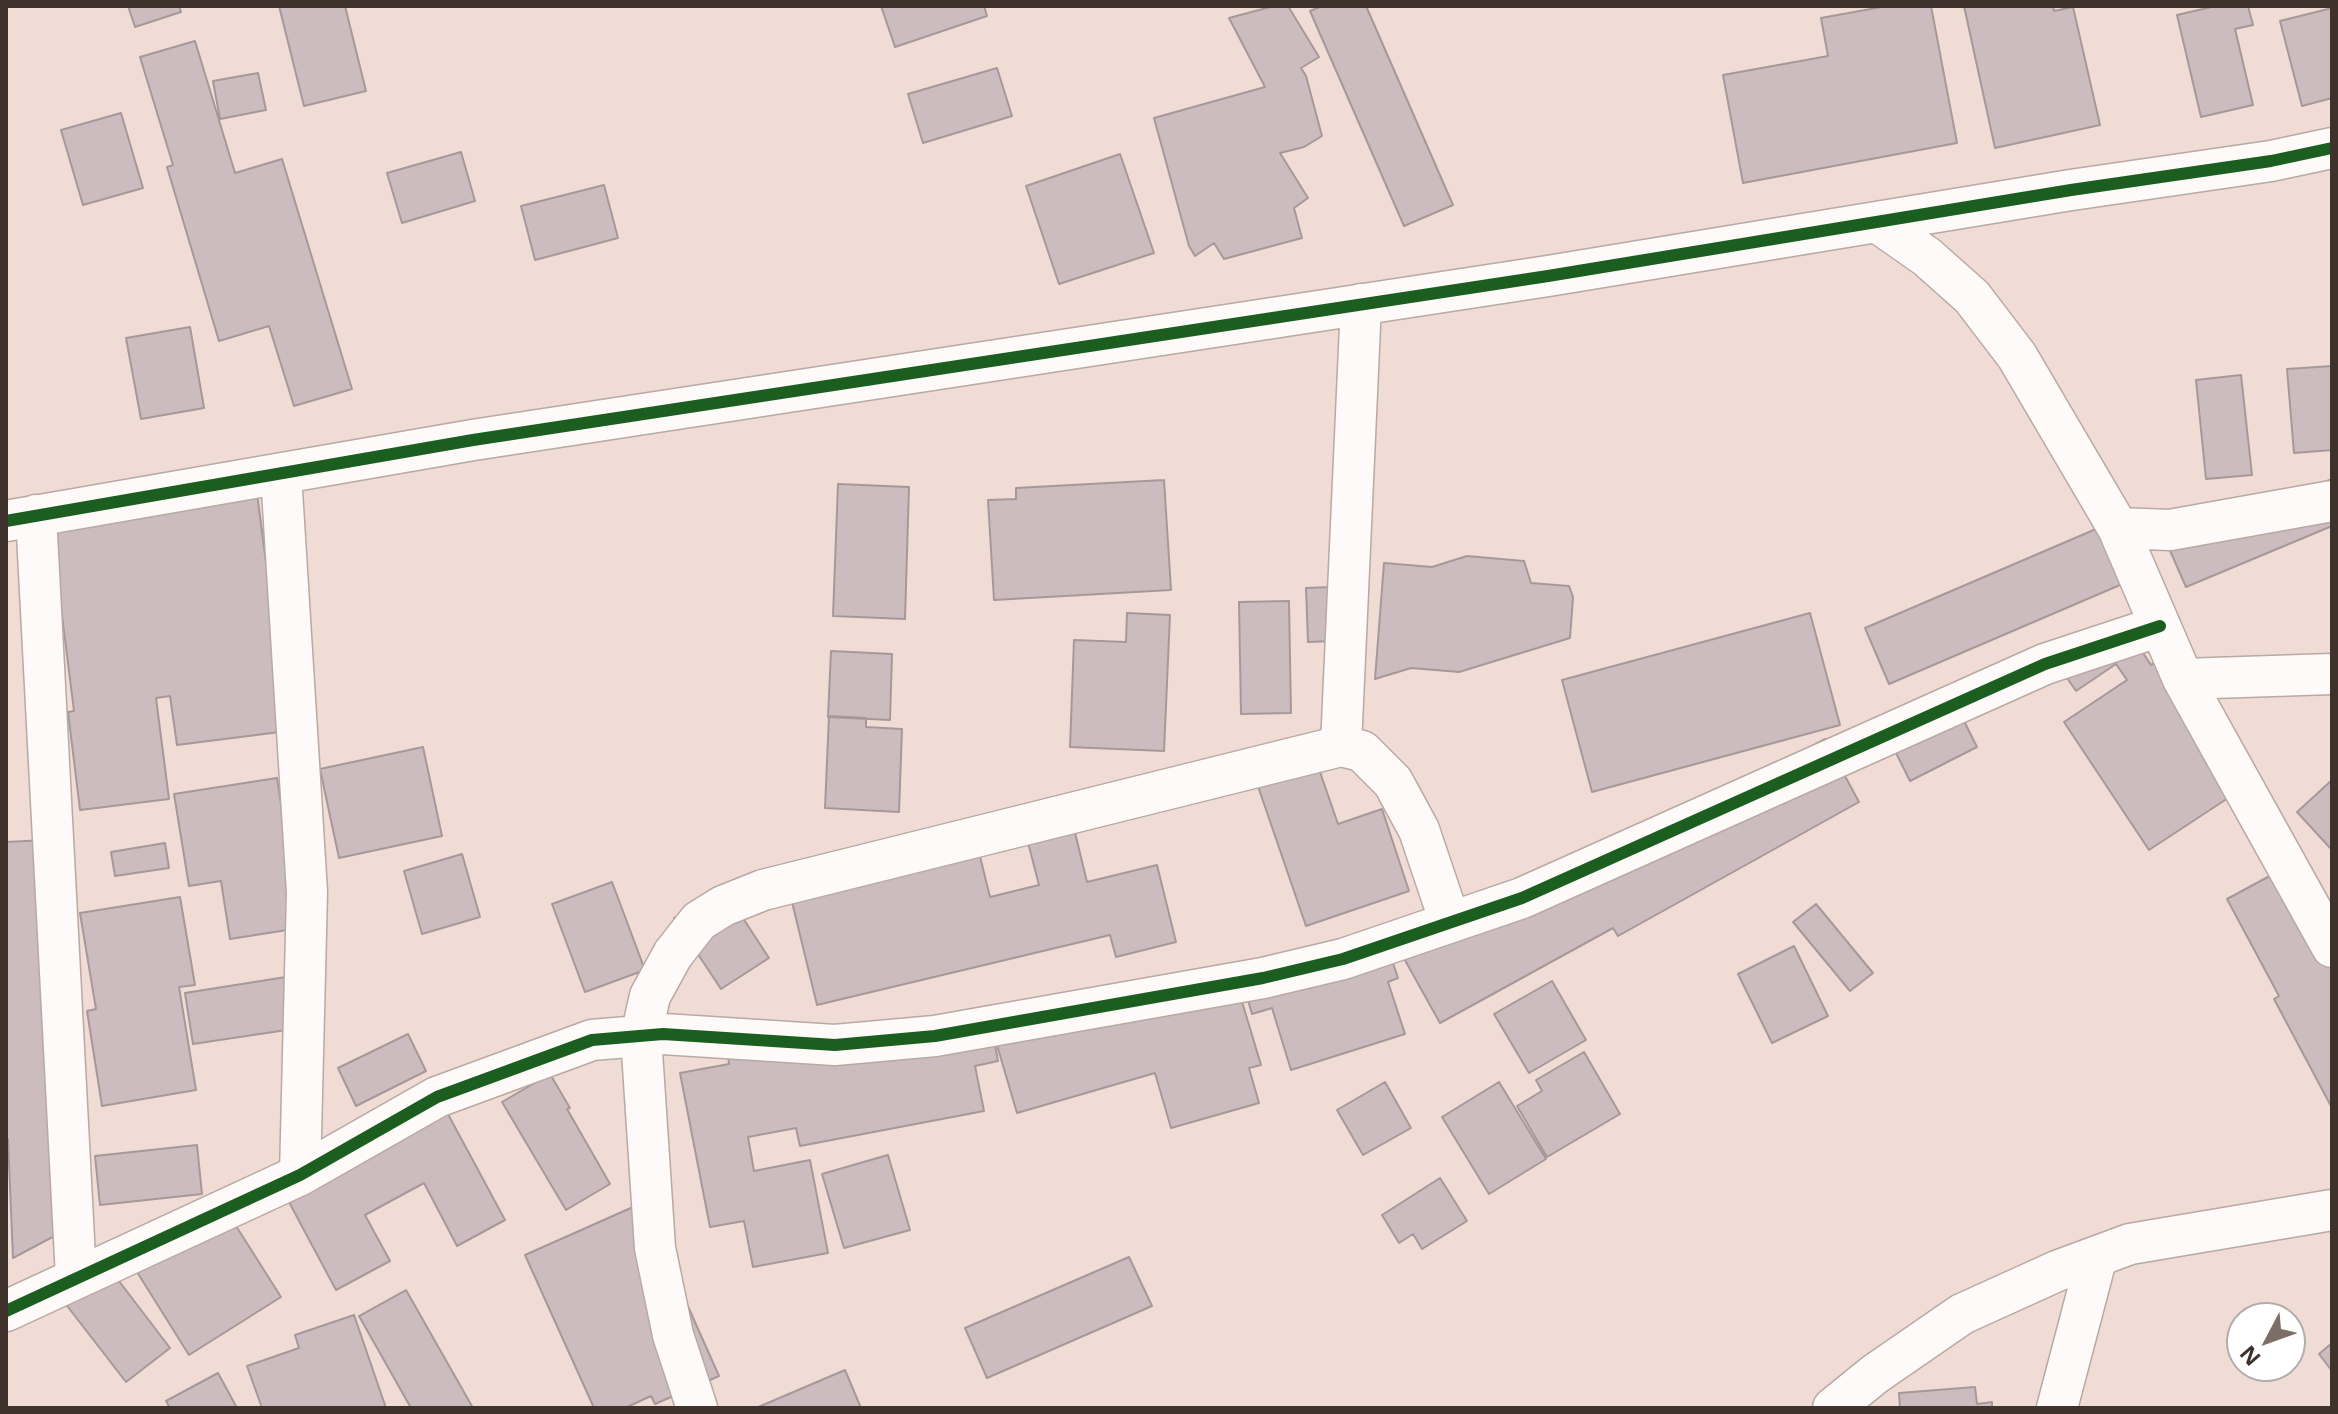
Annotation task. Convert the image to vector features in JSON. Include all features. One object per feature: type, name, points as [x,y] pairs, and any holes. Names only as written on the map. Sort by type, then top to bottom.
[{"type":"street","points":[[76,1277],[21,518],[473,440],[1361,304],[2271,161],[2332,148]]},
{"type":"street","points":[[1877,222],[1927,257],[1972,297],[2017,356],[2118,528],[2183,679],[2332,947]]},
{"type":"street","points":[[1341,746],[1361,304]]},
{"type":"street","points":[[281,474],[307,877],[300,1175]]},
{"type":"street","points":[[2118,528],[2170,530],[2332,501]]},
{"type":"street","points":[[6,1311],[300,1175],[437,1097],[592,1040],[663,1034],[835,1045],[935,1036],[1263,978],[1343,959],[1522,898],[2045,664],[2160,626]]},
{"type":"street","points":[[2183,679],[2332,674]]},
{"type":"street","points":[[697,1408],[673,1335],[655,1248],[641,1036],[650,996],[673,954],[699,921],[723,906],[763,890],[1341,746],[1362,751],[1393,782],[1419,830],[1450,922]]},
{"type":"street","points":[[1833,1408],[1875,1374],[1962,1314],[2057,1271],[2130,1244],[2332,1210]]},
{"type":"street","points":[[2057,1408],[2097,1256]]},
{"type":"building","points":[[128,6],[179,6],[181,12],[135,27]]},
{"type":"building","points":[[279,6],[345,6],[366,91],[304,106]]},
{"type":"building","points":[[881,6],[984,6],[987,16],[895,47]]},
{"type":"building","points":[[1274,6],[1288,6],[1319,57],[1301,68],[1306,76],[1322,136],[1304,147],[1280,153],[1308,198],[1294,208],[1302,238],[1224,259],[1214,243],[1195,256],[1189,246],[1154,118],[1265,87],[1229,18]]},
{"type":"building","points":[[1322,6],[1366,6],[1453,205],[1404,226],[1310,11]]},
{"type":"building","points":[[1887,6],[1931,6],[1957,143],[1743,183],[1723,75],[1828,56],[1821,18]]},
{"type":"building","points":[[1964,6],[2053,6],[2054,11],[2073,7],[2100,125],[1995,148]]},
{"type":"building","points":[[2216,6],[2248,6],[2253,25],[2235,29],[2253,105],[2201,117],[2177,15]]},
{"type":"building","points":[[2332,8],[2332,98],[2302,106],[2280,21]]},
{"type":"building","points":[[195,41],[235,173],[282,159],[352,389],[294,406],[269,326],[219,341],[167,167],[173,165],[140,57]]},
{"type":"building","points":[[997,68],[1012,116],[923,143],[908,94]]},
{"type":"building","points":[[258,73],[266,110],[220,119],[213,81]]},
{"type":"building","points":[[121,113],[143,188],[83,205],[61,130]]},
{"type":"building","points":[[461,152],[475,201],[402,223],[387,173]]},
{"type":"building","points":[[1120,154],[1154,253],[1059,284],[1026,186]]},
{"type":"building","points":[[604,185],[618,238],[535,260],[521,206]]},
{"type":"building","points":[[190,327],[204,408],[141,419],[126,338]]},
{"type":"building","points":[[2332,366],[2332,450],[2294,453],[2287,369]]},
{"type":"building","points":[[2241,375],[2252,475],[2206,479],[2196,380]]},
{"type":"building","points":[[255,478],[288,731],[177,745],[170,696],[156,698],[169,799],[80,810],[68,712],[74,711],[48,504]]},
{"type":"building","points":[[2332,479],[2332,526],[2186,587],[2168,546]]},
{"type":"building","points":[[1164,480],[1171,590],[994,600],[988,500],[1016,499],[1016,488]]},
{"type":"building","points":[[838,484],[909,487],[905,619],[833,616]]},
{"type":"building","points":[[2124,517],[2148,573],[1889,684],[1865,628]]},
{"type":"building","points":[[1467,556],[1524,561],[1531,583],[1569,586],[1573,597],[1570,638],[1459,672],[1411,668],[1375,679],[1384,563],[1432,567]]},
{"type":"building","points":[[1357,586],[1359,640],[1308,642],[1306,588]]},
{"type":"building","points":[[1289,601],[1291,713],[1241,714],[1239,602]]},
{"type":"building","points":[[1127,613],[1170,615],[1164,751],[1070,747],[1074,640],[1126,642]]},
{"type":"building","points":[[1810,613],[1840,725],[1592,792],[1562,680]]},
{"type":"building","points":[[2131,635],[2151,665],[2173,650],[2254,781],[2149,850],[2064,722],[2127,680],[2116,664],[2076,691],[2067,678]]},
{"type":"building","points":[[831,651],[892,654],[890,720],[828,717]]},
{"type":"building","points":[[1947,687],[1977,747],[1910,781],[1880,721]]},
{"type":"building","points":[[829,716],[866,718],[866,727],[902,729],[899,812],[825,808]]},
{"type":"building","points":[[1825,739],[1859,802],[1618,936],[1613,928],[1440,1023],[1397,946],[1524,905]]},
{"type":"building","points":[[1311,746],[1338,824],[1382,809],[1409,891],[1306,926],[1251,766]]},
{"type":"building","points":[[423,747],[442,836],[339,858],[320,769]]},
{"type":"building","points":[[277,778],[300,928],[230,939],[221,881],[189,886],[174,794]]},
{"type":"building","points":[[2332,780],[2332,850],[2297,812]]},
{"type":"building","points":[[1071,816],[1087,882],[1157,865],[1176,942],[1116,957],[1110,935],[817,1005],[784,869],[972,824],[990,897],[1039,885],[1024,827]]},
{"type":"building","points":[[46,840],[59,1164],[50,1168],[60,1187],[62,1232],[13,1258],[6,1140],[6,842]]},
{"type":"building","points":[[165,843],[169,868],[115,876],[111,852]]},
{"type":"building","points":[[462,854],[480,917],[422,934],[404,871]]},
{"type":"building","points":[[2292,864],[2332,939],[2332,1108],[2274,999],[2279,996],[2227,899]]},
{"type":"building","points":[[612,882],[645,970],[585,992],[552,904]]},
{"type":"building","points":[[722,886],[769,958],[721,989],[674,918]]},
{"type":"building","points":[[180,897],[195,985],[179,987],[196,1090],[102,1106],[87,1011],[96,1009],[80,913]]},
{"type":"building","points":[[1816,904],[1873,973],[1850,991],[1793,922]]},
{"type":"building","points":[[1387,945],[1398,978],[1388,982],[1405,1034],[1291,1070],[1272,1008],[1252,1014],[1245,990]]},
{"type":"building","points":[[1794,946],[1828,1016],[1772,1043],[1738,974]]},
{"type":"building","points":[[1231,965],[1261,1065],[1249,1068],[1259,1103],[1171,1128],[1155,1073],[1017,1113],[994,1035]]},
{"type":"building","points":[[292,976],[300,1028],[193,1044],[185,993]]},
{"type":"building","points":[[1552,981],[1586,1040],[1529,1073],[1494,1014]]},
{"type":"building","points":[[988,1006],[998,1061],[975,1066],[984,1111],[800,1146],[796,1128],[748,1137],[754,1171],[810,1160],[828,1253],[753,1267],[744,1221],[710,1227],[680,1073],[729,1064],[728,1056]]},
{"type":"building","points":[[408,1034],[426,1071],[356,1106],[338,1068]]},
{"type":"building","points":[[1584,1052],[1620,1114],[1547,1157],[1517,1106],[1542,1091],[1536,1080]]},
{"type":"building","points":[[550,1074],[610,1184],[566,1210],[502,1102]]},
{"type":"building","points":[[1385,1082],[1411,1128],[1363,1155],[1337,1110]]},
{"type":"building","points":[[1499,1082],[1546,1159],[1489,1194],[1442,1117]]},
{"type":"building","points":[[442,1103],[505,1220],[457,1246],[424,1183],[365,1215],[390,1261],[336,1290],[282,1189]]},
{"type":"building","points":[[197,1145],[202,1194],[100,1205],[95,1156]]},
{"type":"building","points":[[888,1155],[910,1230],[844,1248],[822,1174]]},
{"type":"building","points":[[1440,1178],[1467,1221],[1422,1249],[1413,1234],[1399,1243],[1382,1215]]},
{"type":"building","points":[[642,1203],[719,1376],[655,1404],[651,1396],[625,1408],[594,1408],[525,1255]]},
{"type":"building","points":[[224,1207],[281,1297],[189,1355],[132,1264]]},
{"type":"building","points":[[1129,1257],[1152,1306],[987,1378],[965,1328]]},
{"type":"building","points":[[106,1264],[170,1348],[126,1382],[61,1298]]},
{"type":"building","points":[[406,1290],[473,1408],[411,1408],[359,1316]]},
{"type":"building","points":[[354,1315],[386,1408],[262,1408],[247,1366],[299,1348],[295,1335]]},
{"type":"building","points":[[2332,1343],[2332,1371],[2319,1354]]},
{"type":"building","points":[[845,1370],[861,1408],[756,1408]]},
{"type":"building","points":[[218,1373],[237,1408],[170,1408],[166,1401]]},
{"type":"building","points":[[1975,1387],[1977,1404],[1992,1402],[1992,1408],[1900,1408],[1899,1393]]},
{"type":"cycle path","points":[[6,521],[473,440],[1548,276],[2071,190],[2271,161],[2332,148]]},
{"type":"cycle path","points":[[6,1311],[300,1175],[437,1097],[592,1040],[663,1034],[835,1045],[935,1036],[1263,978],[1343,959],[1522,898],[2045,664],[2160,626]]}]
